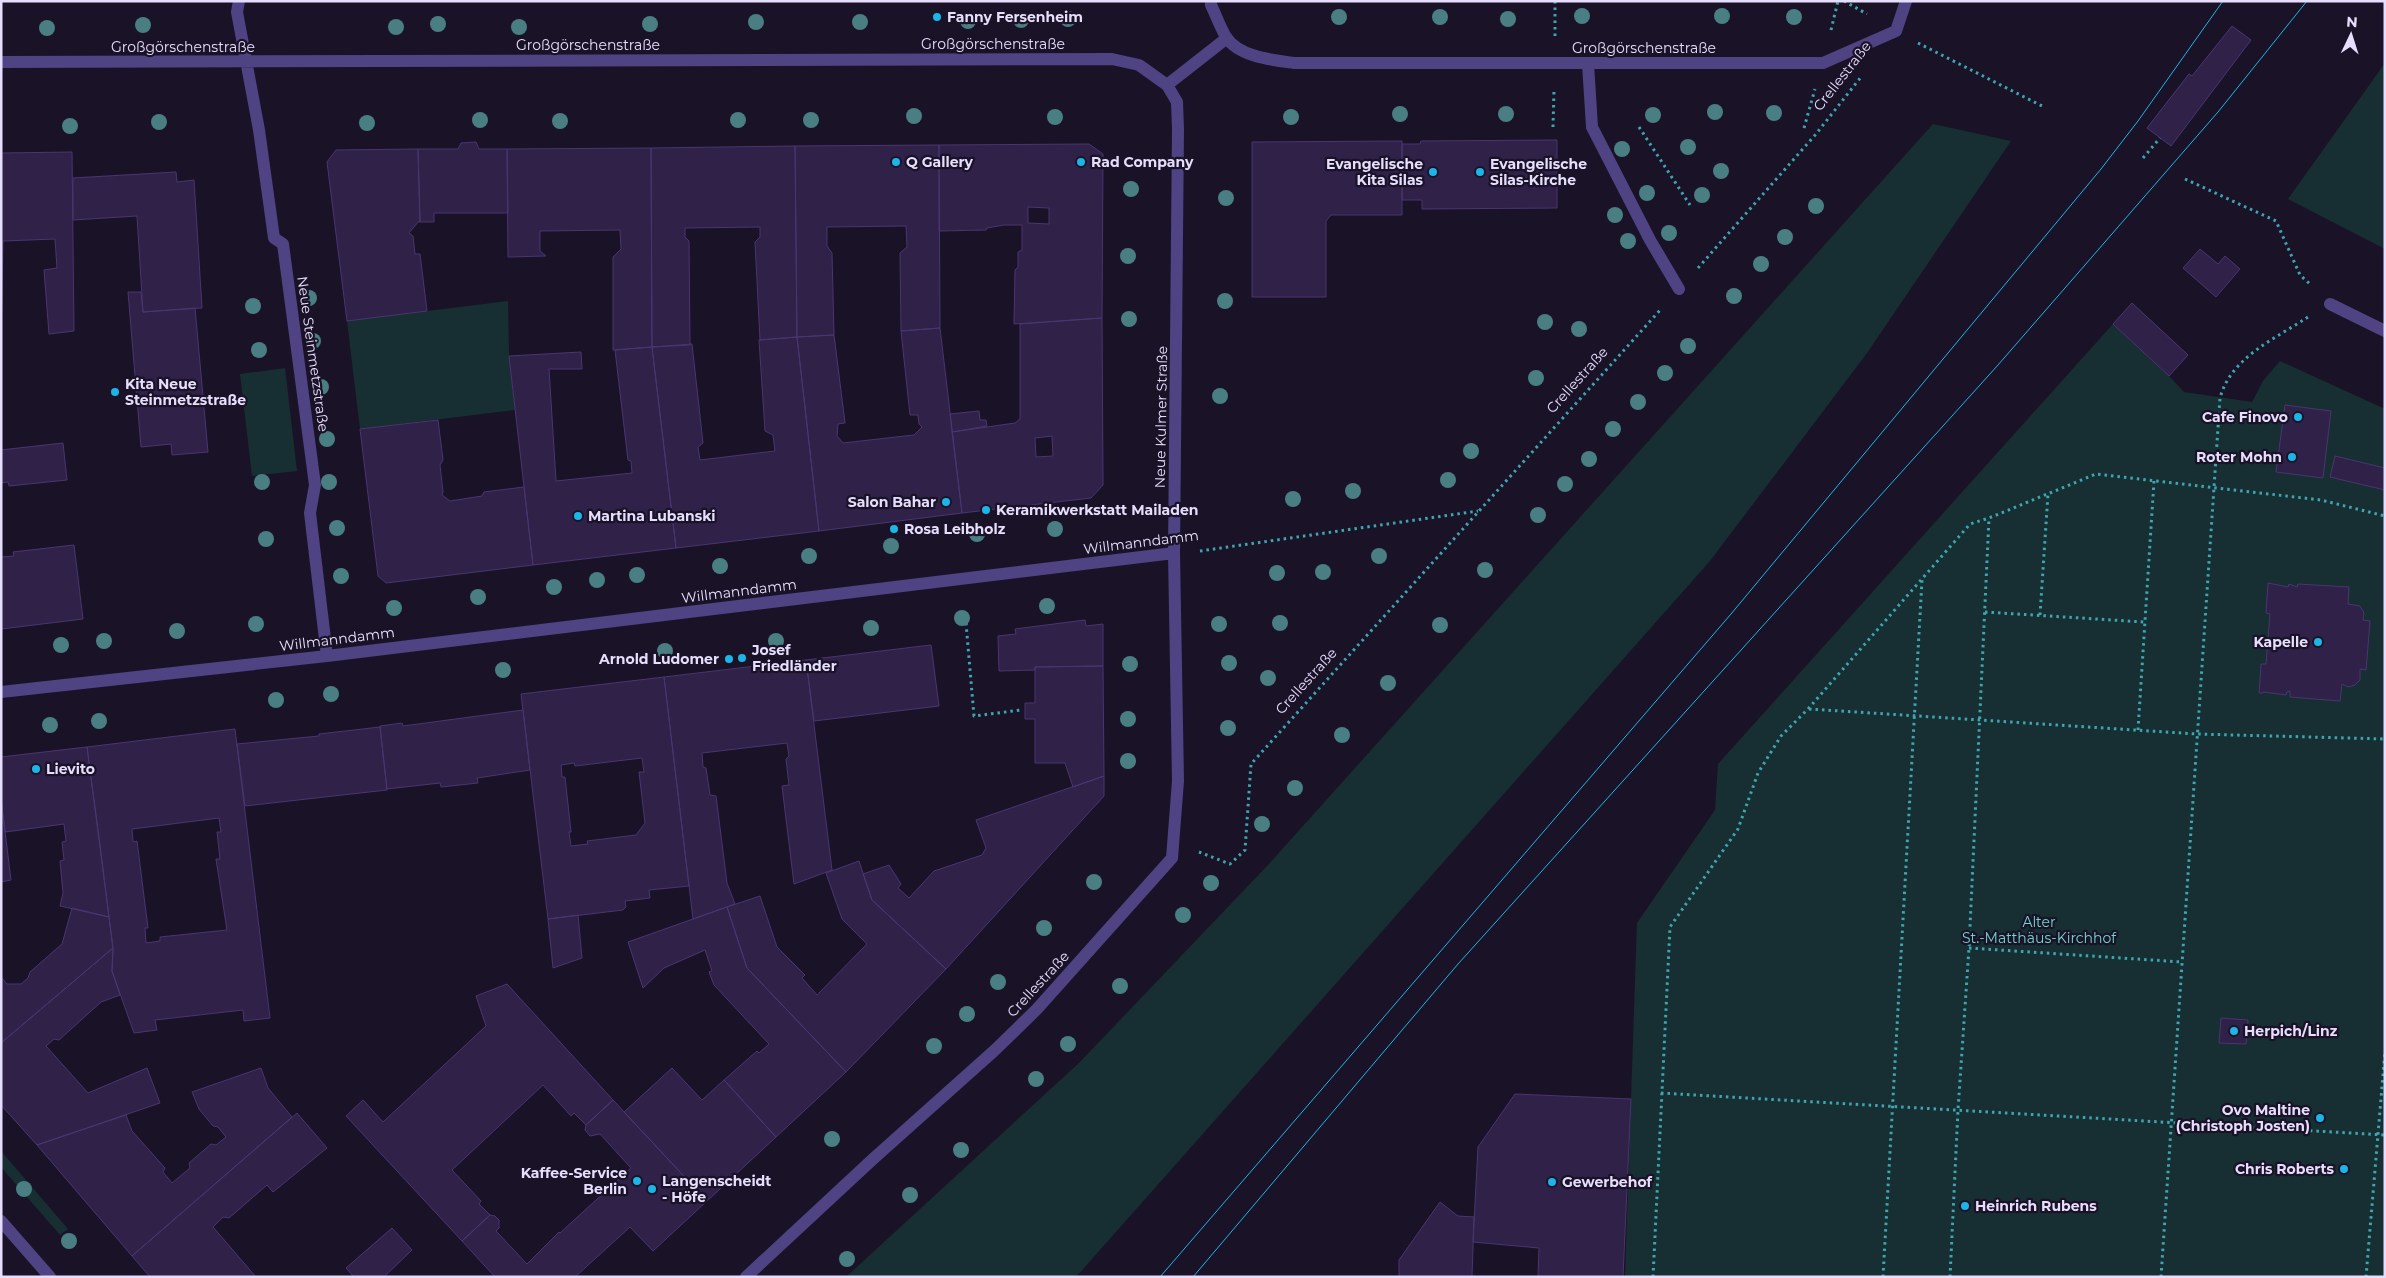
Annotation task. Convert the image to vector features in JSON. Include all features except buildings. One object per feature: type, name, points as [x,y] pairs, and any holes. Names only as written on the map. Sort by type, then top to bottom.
[{"type":"street","name":"Neue Steinmetzstraße","points":[[239,1],[237,12],[259,130],[274,238],[283,244],[315,485],[310,513],[327,656]]},
{"type":"street","points":[[1167,85],[1227,38],[1211,5],[1212,1]]},
{"type":"street","points":[[1896,31],[1906,1]]},
{"type":"street","name":"Großgörschenstraße","points":[[1227,38],[1241,50],[1269,60],[1294,63],[1823,63],[1896,31]]},
{"type":"street","name":"Großgörschenstraße","points":[[1,62],[1112,59],[1139,65],[1167,85]]},
{"type":"street","points":[[1588,64],[1592,128],[1650,240],[1679,289]]},
{"type":"street","name":"Neue Kulmer Straße","points":[[1167,85],[1177,102],[1178,129],[1174,553],[1178,781],[1174,842]]},
{"type":"street","points":[[2330,304],[2385,331]]},
{"type":"street","name":"Willmanndamm","points":[[1,692],[327,656],[1174,553]]},
{"type":"street","name":"Crellestraße","points":[[746,1277],[880,1152],[995,1050],[1037,1009],[1172,858],[1174,842]]},
{"type":"street","points":[[1,1221],[50,1277]]},
{"type":"path","points":[[1896,31],[2042,106]]},
{"type":"path","name":"Crellestraße","points":[[1174,842],[1230,864],[1245,850],[1251,764],[1679,289],[1816,134],[1862,76]]},
{"type":"path","points":[[1639,127],[1690,205]]},
{"type":"path","points":[[2143,158],[2160,138]]},
{"type":"path","points":[[2161,1277],[2220,398],[2223,388],[2235,368],[2252,353],[2330,304],[2300,274],[2276,221],[2185,179]]},
{"type":"path","points":[[1653,1277],[1670,926],[1738,829],[1758,773],[1781,736],[1808,709],[1970,524],[2096,474],[2321,500],[2385,516]]},
{"type":"path","points":[[2138,730],[2154,481]]},
{"type":"path","points":[[2040,615],[2048,494]]},
{"type":"path","name":"Willmanndamm","points":[[1174,553],[1227,548],[1479,511]]},
{"type":"path","points":[[1950,1277],[1981,720],[1989,518]]},
{"type":"path","points":[[1884,1277],[1922,579]]},
{"type":"path","points":[[1985,612],[2144,622]]},
{"type":"path","points":[[966,623],[974,716],[1021,710]]},
{"type":"path","points":[[1808,709],[2197,734],[2385,739]]},
{"type":"path","points":[[1969,948],[2182,962]]},
{"type":"path","points":[[2366,1277],[2385,1051]]},
{"type":"path","points":[[1661,1093],[2385,1135]]},
{"type":"green space","points":[[2385,63],[2385,249],[2288,199]]},
{"type":"green space","points":[[1933,124],[2011,141],[1867,353],[1710,561],[1076,1277],[846,1277],[1079,1063],[1268,865]]},
{"type":"green space","points":[[508,301],[509,356],[515,410],[360,429],[347,321]]},
{"type":"green space","name":"Alter St.-Matthäus-Kirchhof","points":[[2113,324],[2184,392],[2252,402],[2263,381],[2280,361],[2385,409],[2385,1277],[1625,1277],[1637,923],[1715,810],[1718,764]]},
{"type":"green space","points":[[285,368],[297,471],[252,476],[240,374]]},
{"type":"green space","points":[[1,1151],[68,1229],[60,1235],[1,1167]]},
{"type":"tram line","points":[[1160,1277],[1731,614],[2101,169],[2138,121],[2223,1]]},
{"type":"tram line","points":[[1193,1277],[1458,964],[1998,365],[2218,112],[2307,1]]},
{"type":"place","name":"Fanny Fersenheim","points":[[937,17]]},
{"type":"place","name":"Q Gallery","points":[[896,162]]},
{"type":"place","name":"Rad Company","points":[[1081,162]]},
{"type":"place","name":"Evangelische Kita Silas","points":[[1433,172]]},
{"type":"place","name":"Evangelische Silas-Kirche","points":[[1480,172]]},
{"type":"place","name":"Kita Neue Steinmetzstraße","points":[[115,392]]},
{"type":"place","name":"Cafe Finovo","points":[[2298,417]]},
{"type":"place","name":"Roter Mohn","points":[[2292,457]]},
{"type":"place","name":"Salon Bahar","points":[[946,502]]},
{"type":"place","name":"Keramikwerkstatt Mailaden","points":[[986,510]]},
{"type":"place","name":"Martina Lubanski","points":[[578,516]]},
{"type":"place","name":"Rosa Leibholz","points":[[894,529]]},
{"type":"place","name":"Kapelle","points":[[2318,642]]},
{"type":"place","name":"Josef Friedländer","points":[[742,658]]},
{"type":"place","name":"Arnold Ludomer","points":[[729,659]]},
{"type":"place","name":"Lievito","points":[[36,769]]},
{"type":"place","name":"Herpich/Linz","points":[[2234,1031]]},
{"type":"place","name":"Ovo Maltine (Christoph Josten)","points":[[2320,1118]]},
{"type":"place","name":"Chris Roberts","points":[[2344,1169]]},
{"type":"place","name":"Kaffee-Service Berlin","points":[[637,1181]]},
{"type":"place","name":"Gewerbehof","points":[[1552,1182]]},
{"type":"place","name":"Langenscheidt - Höfe","points":[[652,1189]]},
{"type":"place","name":"Heinrich Rubens","points":[[1965,1206]]}]
